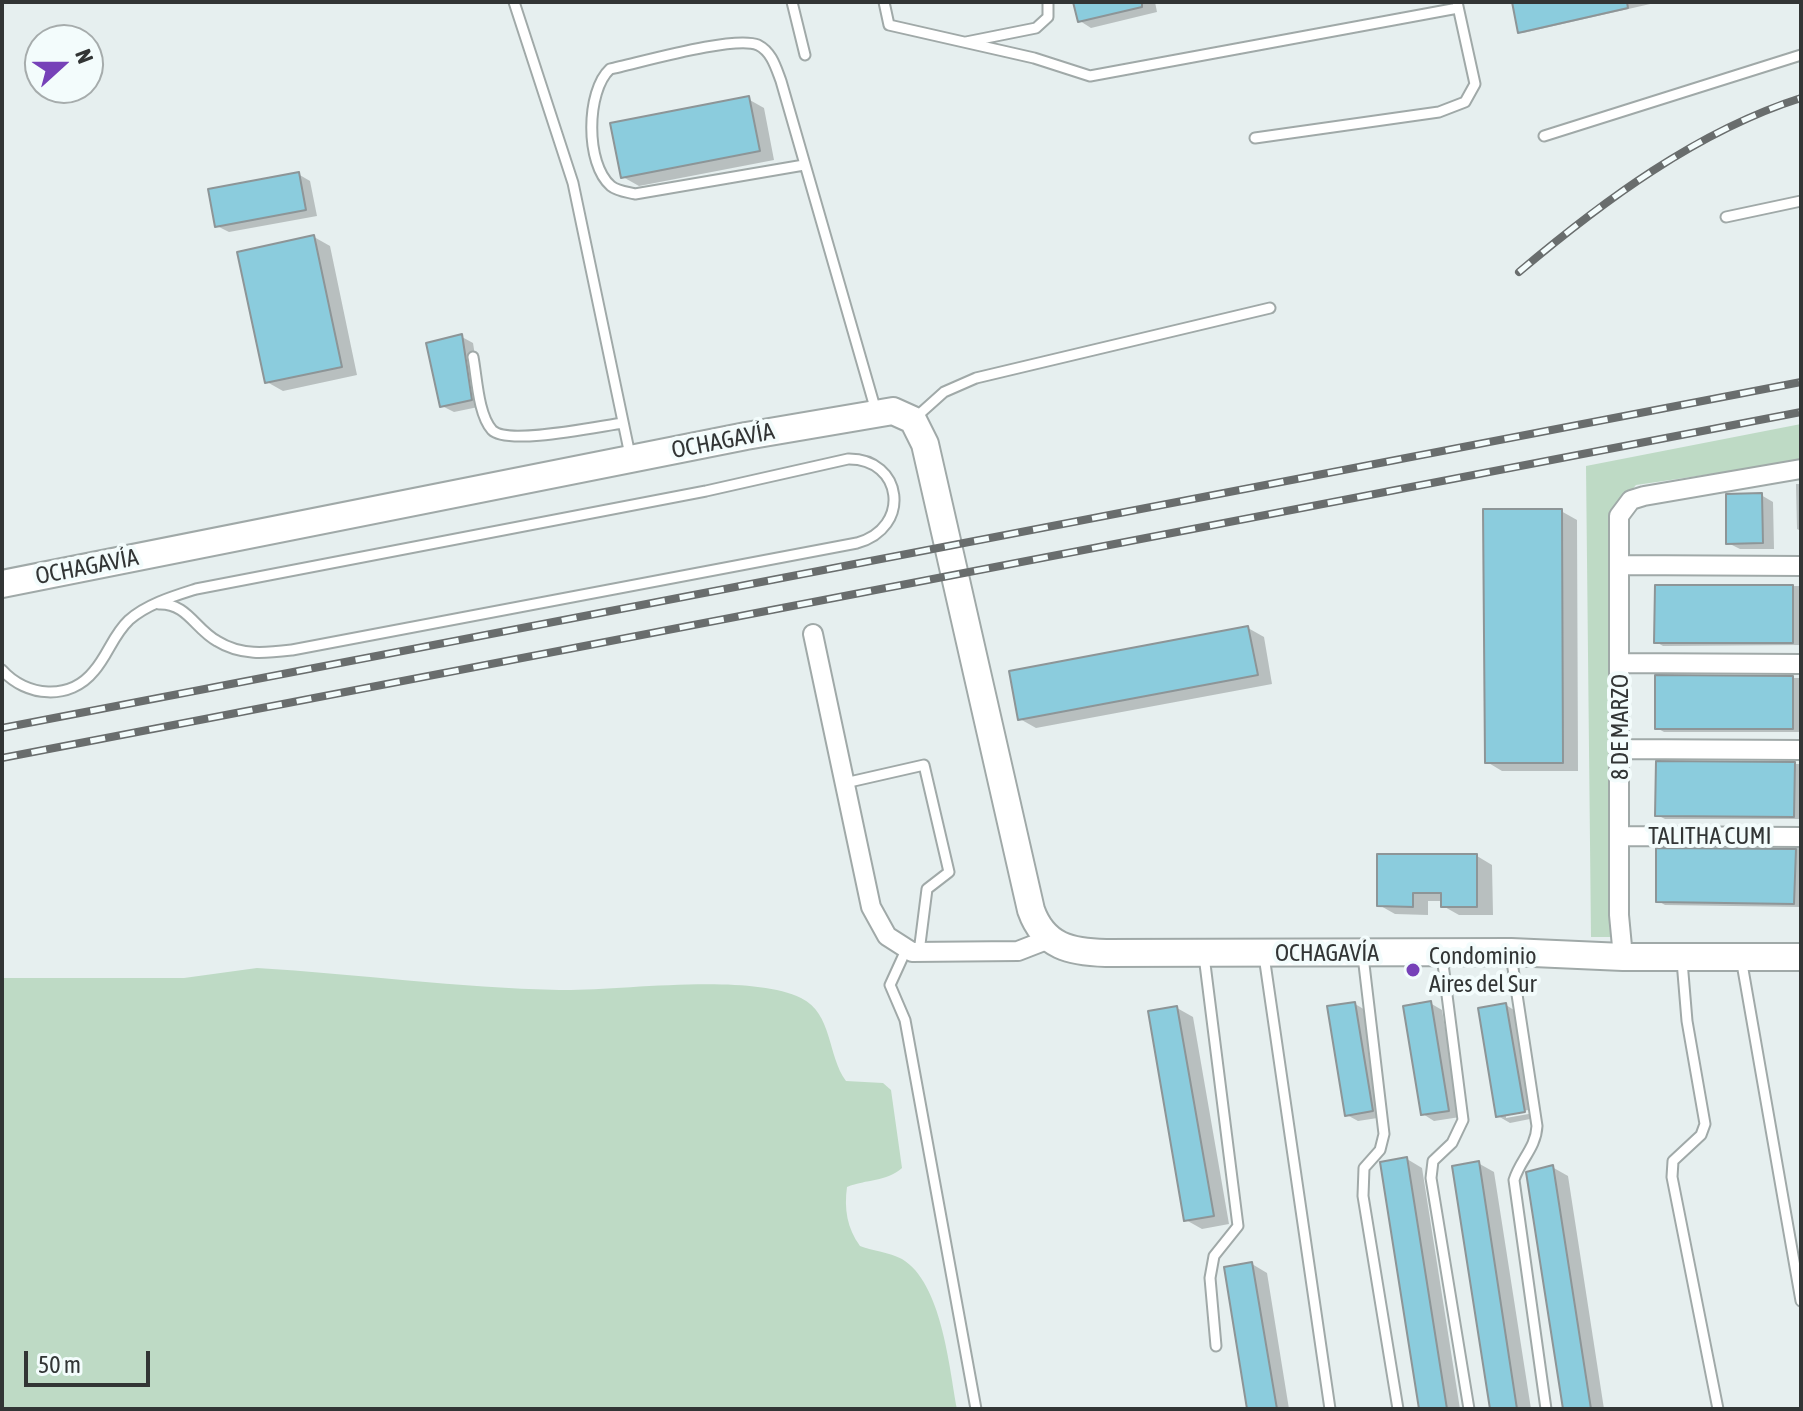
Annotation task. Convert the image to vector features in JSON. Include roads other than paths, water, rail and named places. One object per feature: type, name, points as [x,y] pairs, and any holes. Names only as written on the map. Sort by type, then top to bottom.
[{"type":"main road","name":"OCHAGAVÍA","points":[[2,584],[876,411],[893,411],[913,420]]},
{"type":"main road","points":[[913,420],[922,435],[944,519],[1031,910],[1049,939]]},
{"type":"main road","name":"OCHAGAVÍA","points":[[1049,939],[1075,952],[1622,950]]},
{"type":"main road","points":[[1622,950],[1801,941]]},
{"type":"main road","points":[[1622,950],[1682,958],[1801,957]]},
{"type":"street","name":"8 DE MARZO","points":[[1622,950],[1619,516],[1631,500],[1801,469]]},
{"type":"street","points":[[1620,565],[1801,566]]},
{"type":"street","points":[[813,634],[873,915],[887,936],[913,951],[1018,951],[1049,939]]},
{"type":"street","points":[[1620,663],[1801,664]]},
{"type":"street","points":[[1620,749],[1801,750]]},
{"type":"street","name":"TALITHA CUMI","points":[[1620,836],[1801,837]]},
{"type":"lane","points":[[514,2],[573,183],[631,459]]},
{"type":"lane","points":[[792,2],[805,55]]},
{"type":"lane","points":[[884,2],[889,25],[1034,58],[1090,76],[1458,5],[1475,84],[1465,102],[1439,112],[1255,138]]},
{"type":"lane","points":[[963,43],[1036,28],[1048,17],[1048,2]]},
{"type":"lane","points":[[804,165],[635,194],[612,188],[601,173],[590,119],[599,79],[610,69],[731,43],[758,45],[772,58],[804,165],[876,411]]},
{"type":"lane","points":[[1544,136],[1801,55]]},
{"type":"lane","points":[[1726,217],[1801,201]]},
{"type":"lane","points":[[913,420],[944,392],[976,378],[1270,308]]},
{"type":"lane","points":[[473,357],[486,419],[493,432],[501,436],[521,437],[623,423]]},
{"type":"lane","points":[[2,670],[16,683],[37,691],[69,689],[96,670],[113,639],[131,618],[159,604],[196,589],[706,491],[848,459],[865,460],[879,469],[890,483],[895,501],[894,511],[884,528],[857,543],[292,650],[240,651],[217,642],[182,609],[159,604]]},
{"type":"lane","points":[[845,783],[924,765],[949,872],[927,889],[913,951],[890,985],[905,1020],[976,1409]]},
{"type":"lane","points":[[1263,952],[1330,1409]]},
{"type":"lane","points":[[1511,952],[1537,1126],[1532,1149],[1520,1161],[1514,1180],[1546,1409]]},
{"type":"lane","points":[[1203,953],[1238,1226],[1214,1256],[1210,1278],[1216,1346]]},
{"type":"lane","points":[[1363,953],[1384,1134],[1380,1150],[1364,1168],[1363,1196],[1398,1409]]},
{"type":"lane","points":[[1442,953],[1463,1120],[1452,1143],[1433,1161],[1431,1178],[1469,1409]]},
{"type":"lane","points":[[1741,957],[1801,1301]]},
{"type":"lane","points":[[1682,958],[1687,1021],[1705,1124],[1701,1135],[1673,1161],[1672,1177],[1718,1409]]},
{"type":"railway","points":[[1519,272],[1583,220],[1652,171],[1725,129],[1801,98]]},
{"type":"railway","points":[[2,728],[1801,382]]},
{"type":"railway","points":[[2,758],[1801,412]]},
{"type":"place","name":"Condominio Aires del Sur","points":[[1413,970]]}]
